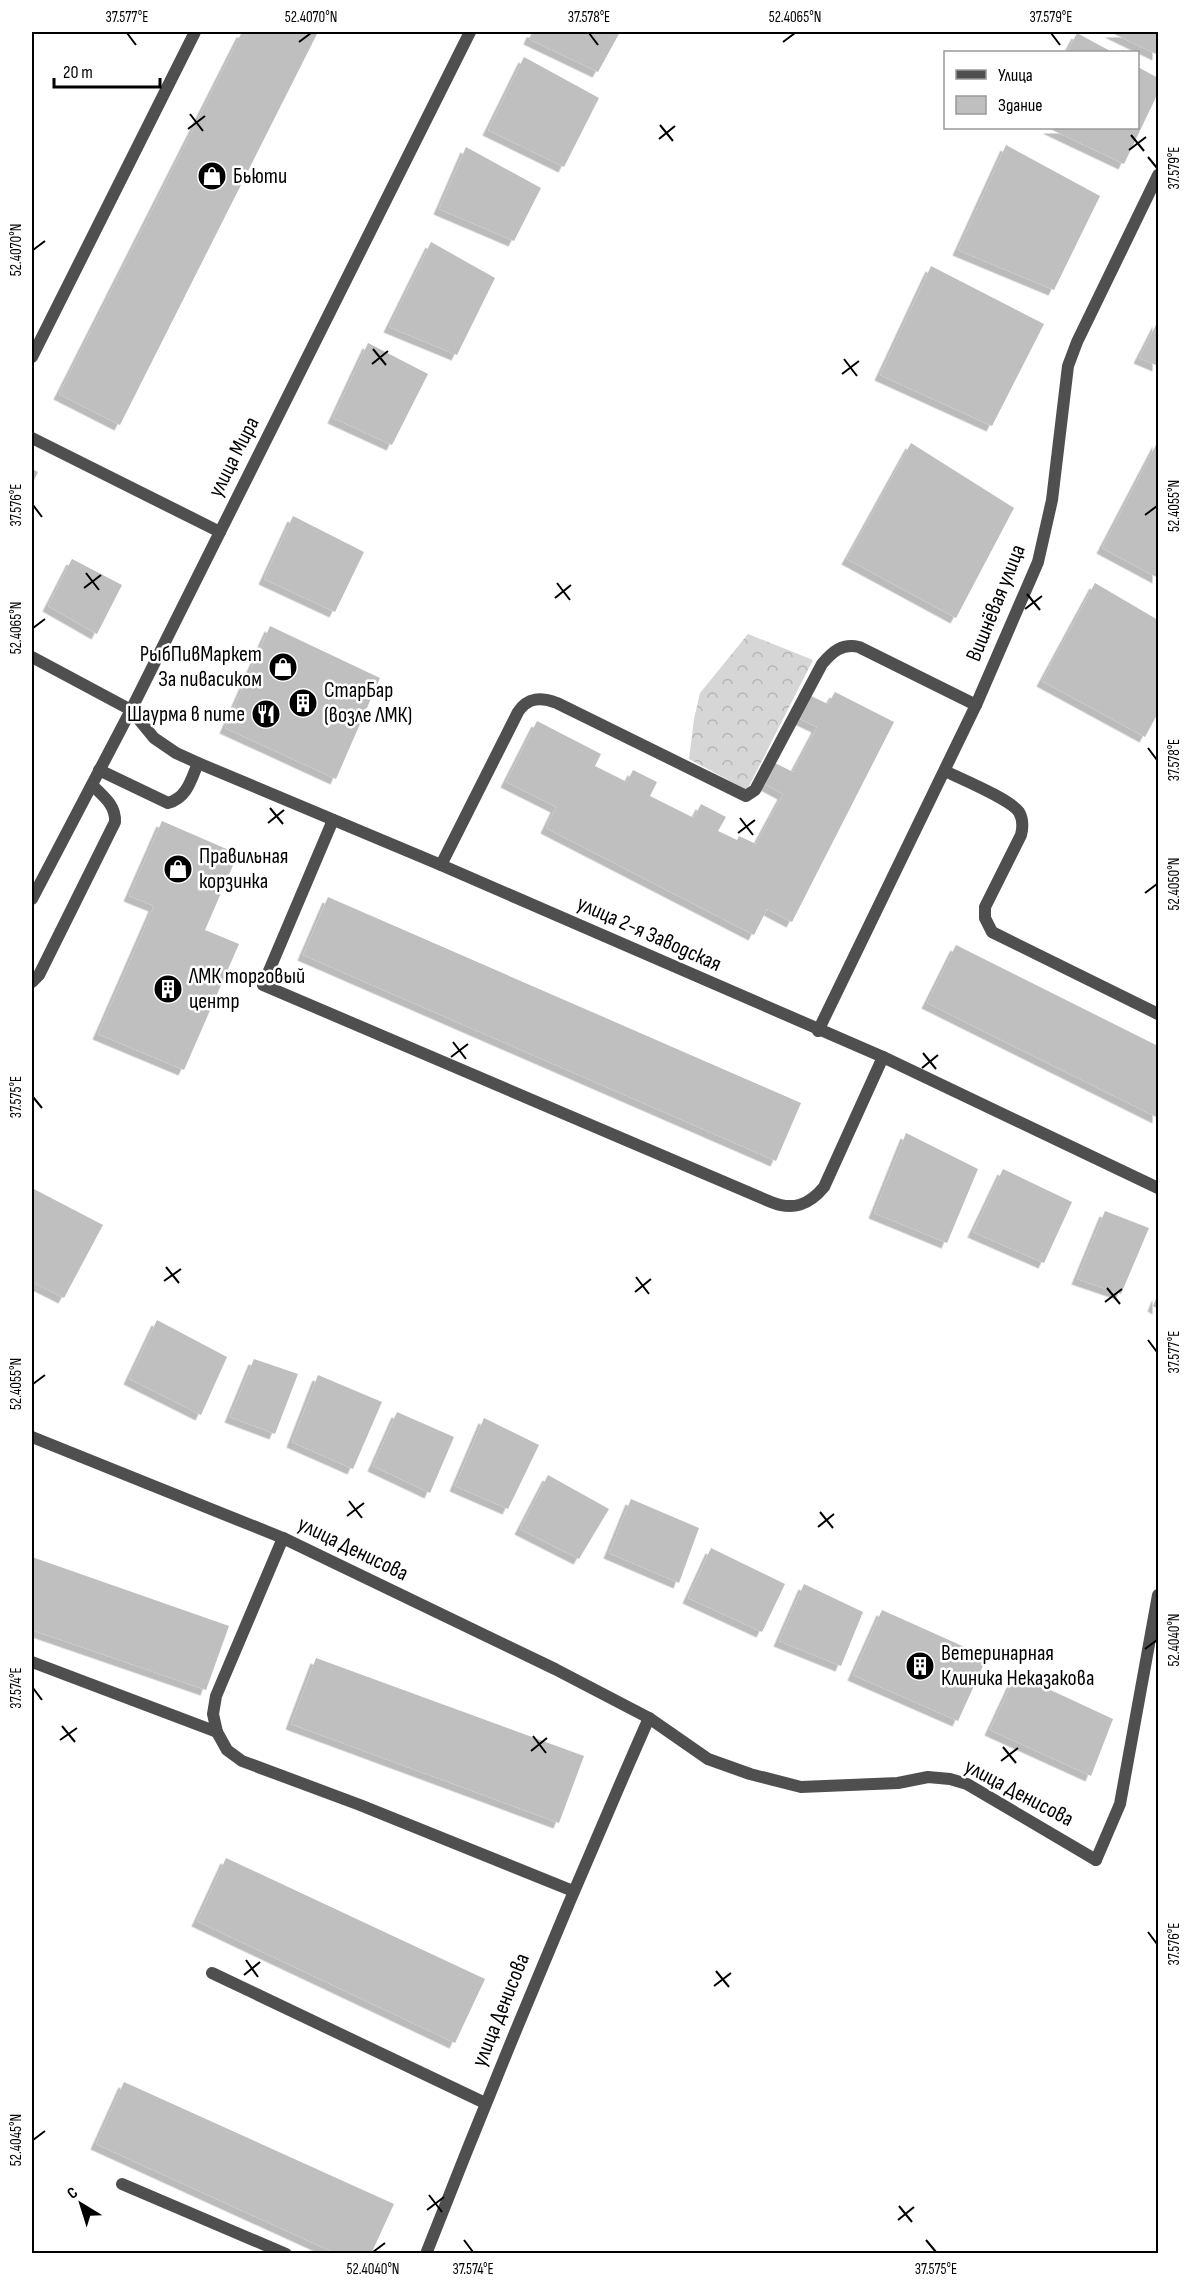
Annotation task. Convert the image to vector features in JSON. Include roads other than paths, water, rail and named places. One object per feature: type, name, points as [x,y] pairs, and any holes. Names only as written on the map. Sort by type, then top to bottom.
[{"type":"street","points":[[32,357],[195,32]]},
{"type":"street","name":"улица Мира","points":[[32,899],[131,710],[470,32]]},
{"type":"street","name":"Вишнёвая улица","points":[[818,1030],[945,771],[1038,562],[1053,500],[1068,366],[1077,342],[1158,175]]},
{"type":"street","points":[[32,438],[220,532]]},
{"type":"street","points":[[441,865],[518,712],[530,700],[541,698],[556,703],[746,796],[755,790],[822,664],[839,648],[850,645],[859,647],[976,705]]},
{"type":"street","points":[[32,657],[131,710]]},
{"type":"street","name":"улица 2-я Заводская","points":[[131,710],[154,738],[176,753],[883,1057],[1158,1188]]},
{"type":"street","points":[[99,770],[168,803],[180,798],[185,792],[198,763]]},
{"type":"street","points":[[945,771],[1015,807],[1021,817],[1022,829],[1019,841],[986,907],[985,918],[992,932],[1158,1014]]},
{"type":"street","points":[[32,982],[39,975],[115,822],[115,810],[92,784]]},
{"type":"street","points":[[333,820],[263,985],[771,1203],[794,1207],[807,1202],[824,1187],[883,1057]]},
{"type":"street","name":"улица Денисова","points":[[32,1437],[283,1538],[544,1664],[649,1718],[708,1758],[750,1773],[801,1787],[898,1783],[928,1777],[950,1779],[967,1784],[1096,1860],[1120,1804],[1158,1595]]},
{"type":"street","points":[[283,1538],[216,1696],[213,1714],[217,1732],[227,1750],[242,1761],[360,1805],[573,1891]]},
{"type":"street","points":[[32,1662],[217,1732]]},
{"type":"street","name":"улица Денисова","points":[[426,2253],[573,1891],[649,1718]]},
{"type":"street","points":[[212,1973],[485,2103]]},
{"type":"street","points":[[122,2184],[286,2253]]},
{"type":"place","name":"Бьюти","points":[[212,176]]},
{"type":"place","name":"РыбПивМаркет За пивасиком","points":[[283,667]]},
{"type":"place","name":"СтарБар (возле ЛМК)","points":[[303,703]]},
{"type":"place","name":"Шаурма в пите","points":[[266,714]]},
{"type":"place","name":"Правильная корзинка","points":[[178,869]]},
{"type":"place","name":"ЛМК торговый центр","points":[[168,989]]},
{"type":"place","name":"Ветеринарная Клиника Неказакова","points":[[920,1666]]}]
